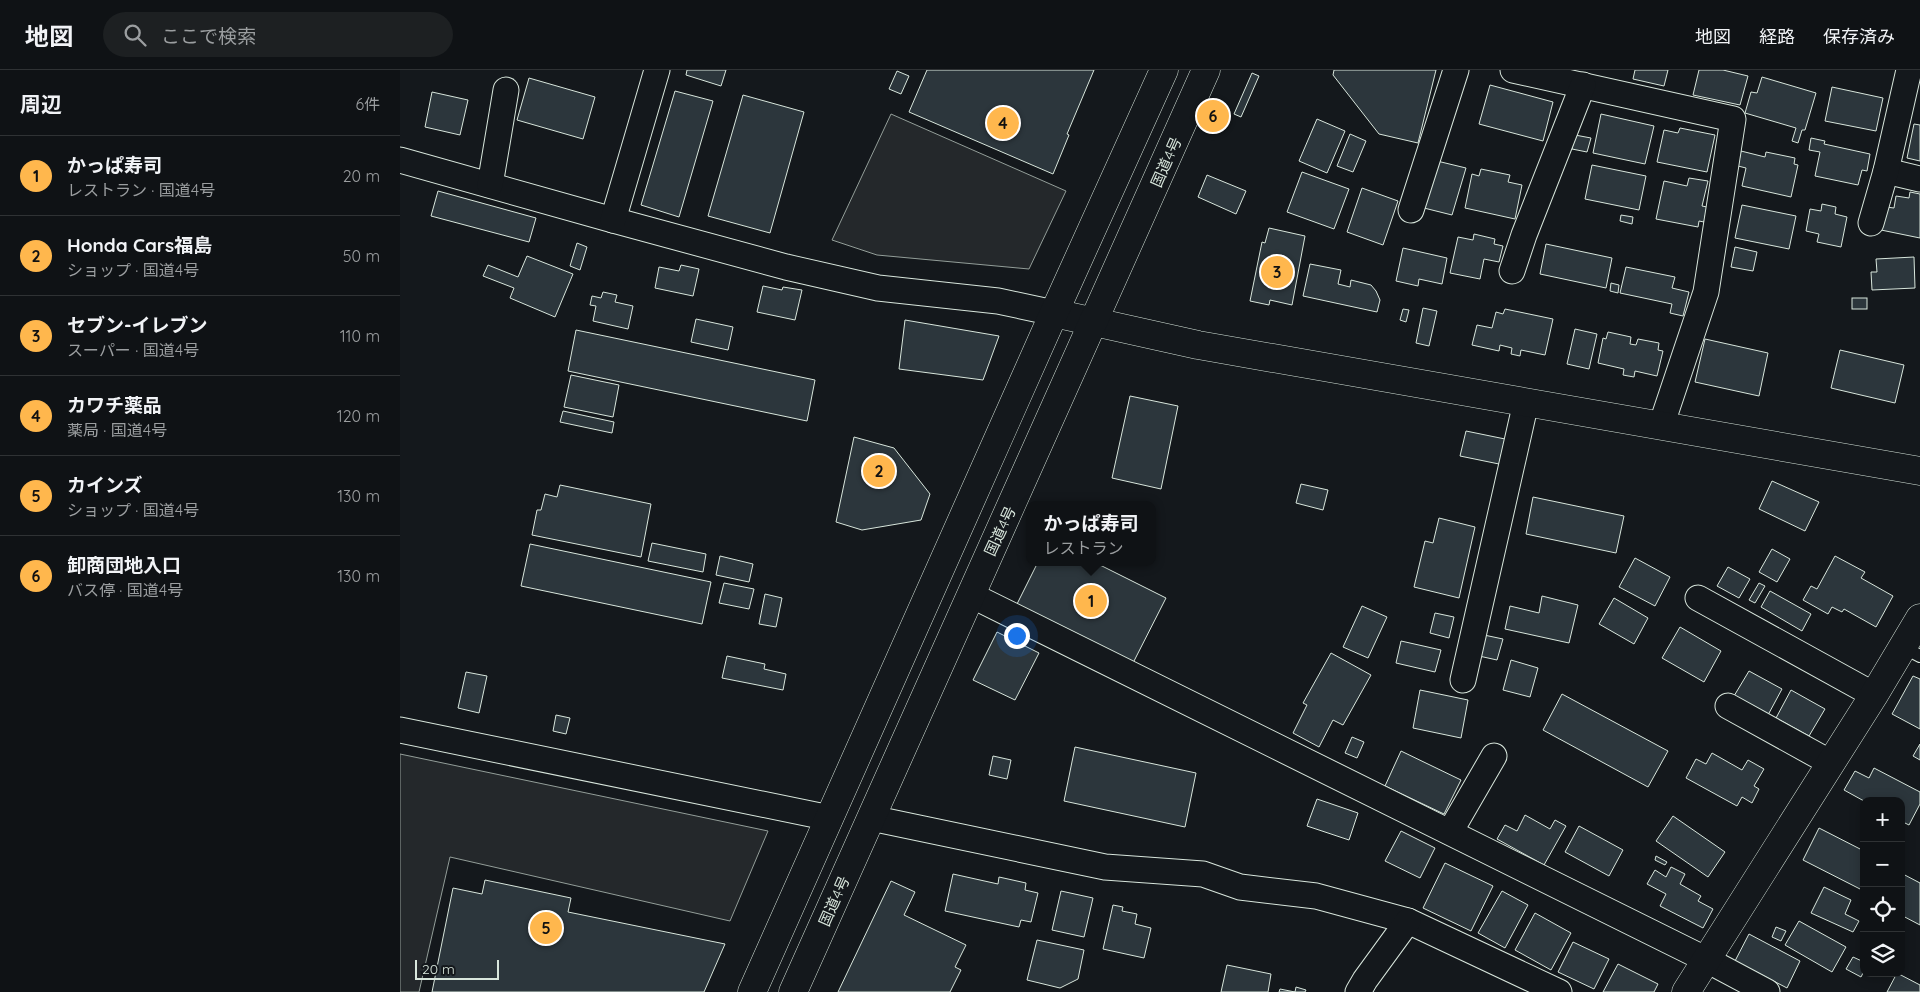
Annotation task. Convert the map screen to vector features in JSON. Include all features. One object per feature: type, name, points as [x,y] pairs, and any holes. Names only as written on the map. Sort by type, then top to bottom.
[{"type":"main road","points":[[752,992],[1164,70]]},
{"type":"main road","name":"国道4号","points":[[793,992],[1095,323],[1206,70]]},
{"type":"main road","points":[[1054,313],[1198,345],[1920,471]]},
{"type":"main road","points":[[1686,992],[1874,695],[1911,651],[1920,618]]},
{"type":"street","points":[[614,220],[657,70]]},
{"type":"street","points":[[1411,210],[1456,70]]},
{"type":"street","points":[[1513,70],[1733,119],[1706,292],[1661,426]]},
{"type":"street","points":[[1871,223],[1886,171],[1909,70],[1920,73]]},
{"type":"street","points":[[1512,271],[1524,235],[1583,85]]},
{"type":"street","points":[[490,185],[506,90]]},
{"type":"street","points":[[400,160],[786,267],[878,288],[998,301],[1054,313]]},
{"type":"street","points":[[1886,171],[1920,179]]},
{"type":"street","points":[[1463,680],[1526,402]]},
{"type":"street","points":[[971,595],[1707,960],[1767,992]]},
{"type":"street","points":[[1698,598],[1874,695]]},
{"type":"street","points":[[1728,706],[1831,763]]},
{"type":"street","points":[[400,730],[830,818]]},
{"type":"street","points":[[1450,832],[1494,756]]},
{"type":"street","points":[[870,818],[1105,867],[1203,874],[1240,887],[1316,896],[1408,922],[1560,992]]},
{"type":"street","points":[[1358,992],[1408,922]]},
{"type":"shaded area","points":[[891,114],[1066,191],[1029,269],[877,255],[832,240]]},
{"type":"shaded area","points":[[400,754],[768,831],[730,921],[450,857],[419,992],[400,992]]},
{"type":"building","points":[[687,70],[726,70],[721,86],[686,75]]},
{"type":"building","points":[[927,70],[1094,70],[1067,134],[1069,135],[1053,174],[909,112]]},
{"type":"building","points":[[1334,70],[1436,70],[1418,143],[1379,134],[1333,75]]},
{"type":"building","points":[[1635,70],[1668,70],[1664,86],[1633,79]]},
{"type":"building","points":[[1699,70],[1723,70],[1748,76],[1740,105],[1693,95]]},
{"type":"building","points":[[897,71],[909,76],[901,94],[889,89]]},
{"type":"building","points":[[1252,73],[1259,76],[1241,117],[1234,114]]},
{"type":"building","points":[[1762,77],[1816,93],[1805,130],[1802,130],[1798,143],[1792,141],[1796,128],[1745,113],[1751,92],[1757,93]]},
{"type":"building","points":[[529,78],[595,97],[583,139],[517,120]]},
{"type":"building","points":[[1490,85],[1553,102],[1543,141],[1479,124]]},
{"type":"building","points":[[1832,87],[1883,98],[1876,131],[1825,121]]},
{"type":"building","points":[[675,91],[713,101],[679,217],[641,205]]},
{"type":"building","points":[[432,92],[468,100],[460,135],[425,127]]},
{"type":"building","points":[[743,95],[804,112],[770,233],[708,216]]},
{"type":"building","points":[[1601,114],[1654,126],[1645,164],[1593,153]]},
{"type":"building","points":[[1317,119],[1345,131],[1327,173],[1299,161]]},
{"type":"building","points":[[1914,124],[1920,125],[1920,161],[1907,158]]},
{"type":"building","points":[[1680,128],[1715,135],[1707,172],[1657,162],[1664,130],[1678,133]]},
{"type":"building","points":[[1350,134],[1366,141],[1353,172],[1337,166]]},
{"type":"building","points":[[1575,135],[1591,138],[1587,152],[1572,149]]},
{"type":"building","points":[[1811,138],[1825,141],[1824,144],[1870,154],[1867,171],[1862,170],[1858,185],[1815,176],[1820,152],[1809,150]]},
{"type":"building","points":[[1741,151],[1765,157],[1766,152],[1795,158],[1794,164],[1798,165],[1791,197],[1742,186],[1746,168],[1738,166]]},
{"type":"building","points":[[1437,161],[1466,168],[1452,215],[1424,208]]},
{"type":"building","points":[[1592,165],[1646,176],[1639,210],[1585,199]]},
{"type":"building","points":[[1481,169],[1510,175],[1508,182],[1522,185],[1515,219],[1465,208],[1472,174],[1479,176]]},
{"type":"building","points":[[1302,172],[1349,189],[1334,229],[1287,212]]},
{"type":"building","points":[[1207,175],[1246,191],[1236,214],[1198,197]]},
{"type":"building","points":[[1689,178],[1708,181],[1702,206],[1707,207],[1704,222],[1699,221],[1698,227],[1656,219],[1664,181],[1687,186]]},
{"type":"building","points":[[1362,188],[1398,201],[1383,245],[1347,232]]},
{"type":"building","points":[[438,191],[536,218],[529,242],[431,216]]},
{"type":"building","points":[[1910,192],[1920,194],[1920,238],[1881,230],[1886,207],[1894,208],[1896,196],[1909,198]]},
{"type":"building","points":[[1822,204],[1836,207],[1835,214],[1847,217],[1841,247],[1817,242],[1819,234],[1806,231],[1810,209],[1821,211]]},
{"type":"building","points":[[1742,205],[1796,216],[1789,249],[1735,238]]},
{"type":"building","points":[[1621,215],[1633,217],[1632,224],[1620,221]]},
{"type":"building","points":[[1269,228],[1305,236],[1292,305],[1270,300],[1269,305],[1250,301],[1262,242],[1265,243]]},
{"type":"building","points":[[1474,234],[1495,239],[1494,244],[1503,246],[1499,262],[1484,259],[1480,279],[1450,273],[1458,237],[1473,240]]},
{"type":"building","points":[[577,243],[587,247],[580,270],[570,266]]},
{"type":"building","points":[[1546,244],[1612,258],[1606,288],[1540,274]]},
{"type":"building","points":[[1735,247],[1757,252],[1753,271],[1731,267]]},
{"type":"building","points":[[1403,248],[1447,258],[1442,284],[1419,279],[1418,286],[1396,281]]},
{"type":"building","points":[[527,256],[573,274],[555,317],[510,298],[514,288],[483,276],[488,265],[518,277]]},
{"type":"building","points":[[1914,257],[1915,288],[1872,290],[1871,272],[1877,272],[1876,259]]},
{"type":"building","points":[[1310,264],[1341,270],[1338,284],[1350,287],[1351,280],[1371,285],[1380,300],[1377,312],[1303,296]]},
{"type":"building","points":[[681,265],[699,269],[693,296],[655,288],[659,267],[679,271]]},
{"type":"building","points":[[1626,267],[1675,277],[1672,288],[1689,292],[1683,316],[1670,313],[1672,304],[1620,293]]},
{"type":"building","points":[[1611,283],[1619,285],[1618,293],[1610,291]]},
{"type":"building","points":[[763,286],[782,290],[783,287],[802,290],[795,320],[757,312]]},
{"type":"building","points":[[603,292],[617,295],[615,302],[633,306],[628,329],[593,321],[596,306],[590,305],[592,296],[601,298]]},
{"type":"building","points":[[1852,298],[1867,298],[1867,309],[1852,309]]},
{"type":"building","points":[[1423,308],[1437,311],[1429,346],[1416,343]]},
{"type":"building","points":[[1403,309],[1409,310],[1406,322],[1400,320]]},
{"type":"building","points":[[1505,309],[1553,319],[1545,355],[1521,350],[1520,356],[1511,354],[1512,348],[1500,345],[1499,351],[1472,345],[1477,325],[1492,328],[1496,312],[1503,314]]},
{"type":"building","points":[[696,319],[733,327],[728,350],[691,342]]},
{"type":"building","points":[[905,320],[999,336],[983,380],[899,369]]},
{"type":"building","points":[[1575,329],[1597,334],[1589,369],[1567,364]]},
{"type":"building","points":[[576,330],[815,380],[807,421],[568,371]]},
{"type":"building","points":[[1608,332],[1631,337],[1630,344],[1636,345],[1638,339],[1659,343],[1658,350],[1663,351],[1657,376],[1635,371],[1634,377],[1623,375],[1624,369],[1598,363],[1603,338],[1606,339]]},
{"type":"building","points":[[1705,339],[1768,353],[1759,396],[1695,382]]},
{"type":"building","points":[[1840,350],[1904,365],[1895,403],[1831,388]]},
{"type":"building","points":[[571,375],[619,385],[613,417],[564,407]]},
{"type":"building","points":[[1130,396],[1178,406],[1161,489],[1112,478]]},
{"type":"building","points":[[563,411],[614,422],[612,433],[560,422]]},
{"type":"building","points":[[1466,431],[1505,439],[1499,464],[1460,456]]},
{"type":"building","points":[[854,437],[894,448],[930,494],[921,520],[862,530],[836,522]]},
{"type":"building","points":[[1772,481],[1819,502],[1805,531],[1759,509]]},
{"type":"building","points":[[1301,484],[1328,490],[1323,510],[1296,503]]},
{"type":"building","points":[[560,485],[651,504],[641,557],[532,535],[537,510],[541,510],[545,494],[557,497]]},
{"type":"building","points":[[1533,497],[1624,516],[1616,553],[1526,534]]},
{"type":"building","points":[[1439,518],[1475,527],[1459,598],[1414,587],[1425,541],[1433,543]]},
{"type":"building","points":[[652,543],[706,554],[703,572],[648,561]]},
{"type":"building","points":[[530,544],[711,582],[702,624],[521,586]]},
{"type":"building","points":[[1772,549],[1790,559],[1777,582],[1759,572]]},
{"type":"building","points":[[720,556],[753,564],[749,582],[716,575]]},
{"type":"building","points":[[1835,556],[1865,572],[1861,578],[1893,596],[1876,627],[1844,609],[1842,612],[1832,607],[1828,614],[1803,600],[1811,586],[1817,589]]},
{"type":"building","points":[[1635,558],[1670,577],[1655,606],[1619,587]]},
{"type":"building","points":[[1036,566],[1102,566],[1166,598],[1133,663],[1017,604]]},
{"type":"building","points":[[1728,567],[1750,579],[1739,598],[1717,586]]},
{"type":"building","points":[[724,583],[754,589],[749,609],[719,603]]},
{"type":"building","points":[[1759,583],[1765,586],[1755,603],[1749,600]]},
{"type":"building","points":[[1770,591],[1811,614],[1802,631],[1761,607]]},
{"type":"building","points":[[765,594],[782,598],[776,627],[759,624]]},
{"type":"building","points":[[1542,596],[1578,605],[1569,643],[1505,629],[1510,606],[1539,613]]},
{"type":"building","points":[[1614,598],[1648,618],[1634,644],[1599,624]]},
{"type":"building","points":[[1362,606],[1387,617],[1368,658],[1343,647]]},
{"type":"building","points":[[1435,613],[1454,617],[1449,638],[1430,633]]},
{"type":"building","points":[[1680,627],[1721,651],[1704,682],[1662,658]]},
{"type":"building","points":[[997,632],[1039,653],[1015,700],[973,680]]},
{"type":"building","points":[[1484,635],[1503,639],[1497,660],[1479,656]]},
{"type":"building","points":[[1401,641],[1441,650],[1435,672],[1396,663]]},
{"type":"building","points":[[1331,653],[1371,675],[1343,725],[1333,720],[1319,747],[1293,733],[1307,705],[1303,703]]},
{"type":"building","points":[[727,656],[765,664],[764,669],[786,674],[783,690],[722,678]]},
{"type":"building","points":[[1511,660],[1538,668],[1530,697],[1503,690]]},
{"type":"building","points":[[1749,671],[1782,689],[1768,715],[1734,696]]},
{"type":"building","points":[[466,672],[487,676],[479,713],[458,708]]},
{"type":"building","points":[[1913,676],[1920,679],[1920,729],[1892,714]]},
{"type":"building","points":[[1420,690],[1468,700],[1461,738],[1413,728]]},
{"type":"building","points":[[1791,690],[1825,709],[1809,736],[1776,718]]},
{"type":"building","points":[[1562,694],[1668,751],[1648,787],[1543,730]]},
{"type":"building","points":[[556,715],[570,718],[566,734],[553,731]]},
{"type":"building","points":[[1352,737],[1364,742],[1357,758],[1345,753]]},
{"type":"building","points":[[1920,744],[1920,760],[1913,756]]},
{"type":"building","points":[[1075,747],[1196,773],[1185,827],[1064,801]]},
{"type":"building","points":[[1401,751],[1461,780],[1444,814],[1385,786]]},
{"type":"building","points":[[1712,753],[1742,770],[1748,760],[1764,769],[1754,786],[1759,789],[1752,803],[1742,797],[1737,806],[1686,778],[1696,759],[1706,764]]},
{"type":"building","points":[[993,756],[1011,760],[1007,779],[989,775]]},
{"type":"building","points":[[1874,768],[1920,792],[1920,804],[1909,825],[1905,823],[1905,797],[1860,797],[1860,799],[1844,790],[1855,771],[1869,778]]},
{"type":"building","points":[[1317,799],[1358,813],[1349,840],[1307,826]]},
{"type":"building","points":[[1525,815],[1550,829],[1555,820],[1566,826],[1544,865],[1497,839],[1505,825],[1517,831]]},
{"type":"building","points":[[1673,816],[1725,852],[1708,877],[1656,841]]},
{"type":"building","points":[[1579,826],[1623,850],[1609,876],[1565,852]]},
{"type":"building","points":[[1819,828],[1860,849],[1860,889],[1803,860]]},
{"type":"building","points":[[1401,831],[1435,848],[1420,878],[1385,861]]},
{"type":"building","points":[[1656,856],[1667,862],[1665,865],[1655,860]]},
{"type":"building","points":[[1445,863],[1493,886],[1471,931],[1423,908]]},
{"type":"building","points":[[1671,867],[1685,874],[1680,884],[1701,896],[1698,901],[1713,909],[1703,928],[1660,906],[1666,894],[1647,884],[1655,870],[1666,877]]},
{"type":"building","points":[[953,874],[998,884],[999,877],[1026,883],[1025,890],[1038,893],[1031,922],[1021,920],[1019,927],[945,911]]},
{"type":"building","points":[[1905,875],[1920,883],[1920,925],[1905,917]]},
{"type":"building","points":[[485,880],[571,898],[568,912],[725,944],[704,992],[432,992],[453,888],[482,894]]},
{"type":"building","points":[[891,881],[915,892],[904,915],[966,945],[955,967],[961,970],[950,992],[838,992]]},
{"type":"building","points":[[1824,887],[1851,900],[1845,914],[1859,921],[1853,932],[1811,913]]},
{"type":"building","points":[[1061,891],[1093,898],[1084,937],[1052,930]]},
{"type":"building","points":[[1502,891],[1528,905],[1505,948],[1478,933]]},
{"type":"building","points":[[1113,905],[1123,907],[1122,911],[1137,914],[1135,924],[1151,928],[1144,958],[1103,949]]},
{"type":"building","points":[[1535,913],[1571,933],[1551,970],[1515,950]]},
{"type":"building","points":[[1799,921],[1846,947],[1832,972],[1785,945]]},
{"type":"building","points":[[1776,927],[1786,931],[1781,941],[1772,937]]},
{"type":"building","points":[[1749,934],[1800,961],[1787,988],[1735,961]]},
{"type":"building","points":[[1037,940],[1084,950],[1078,979],[1060,988],[1027,980]]},
{"type":"building","points":[[1573,942],[1609,959],[1594,989],[1558,972]]},
{"type":"building","points":[[1853,957],[1860,960],[1860,976],[1846,969]]},
{"type":"building","points":[[1618,964],[1658,984],[1654,992],[1603,992]]},
{"type":"building","points":[[1227,965],[1271,974],[1268,992],[1221,992]]},
{"type":"building","points":[[1895,977],[1905,977],[1920,985],[1920,992],[1887,992]]},
{"type":"building","points":[[1296,987],[1306,990],[1305,992],[1295,992]]},
{"type":"building","points":[[1280,989],[1295,992],[1279,992]]},
{"type":"place","name":"卸商団地入口","points":[[1213,116]]},
{"type":"place","name":"カワチ薬品","points":[[1003,123]]},
{"type":"place","name":"セブン-イレブン","points":[[1277,272]]},
{"type":"place","name":"Honda Cars福島","points":[[879,471]]},
{"type":"place","name":"かっぱ寿司","points":[[1091,601]]},
{"type":"place","name":"カインズ","points":[[546,928]]}]
